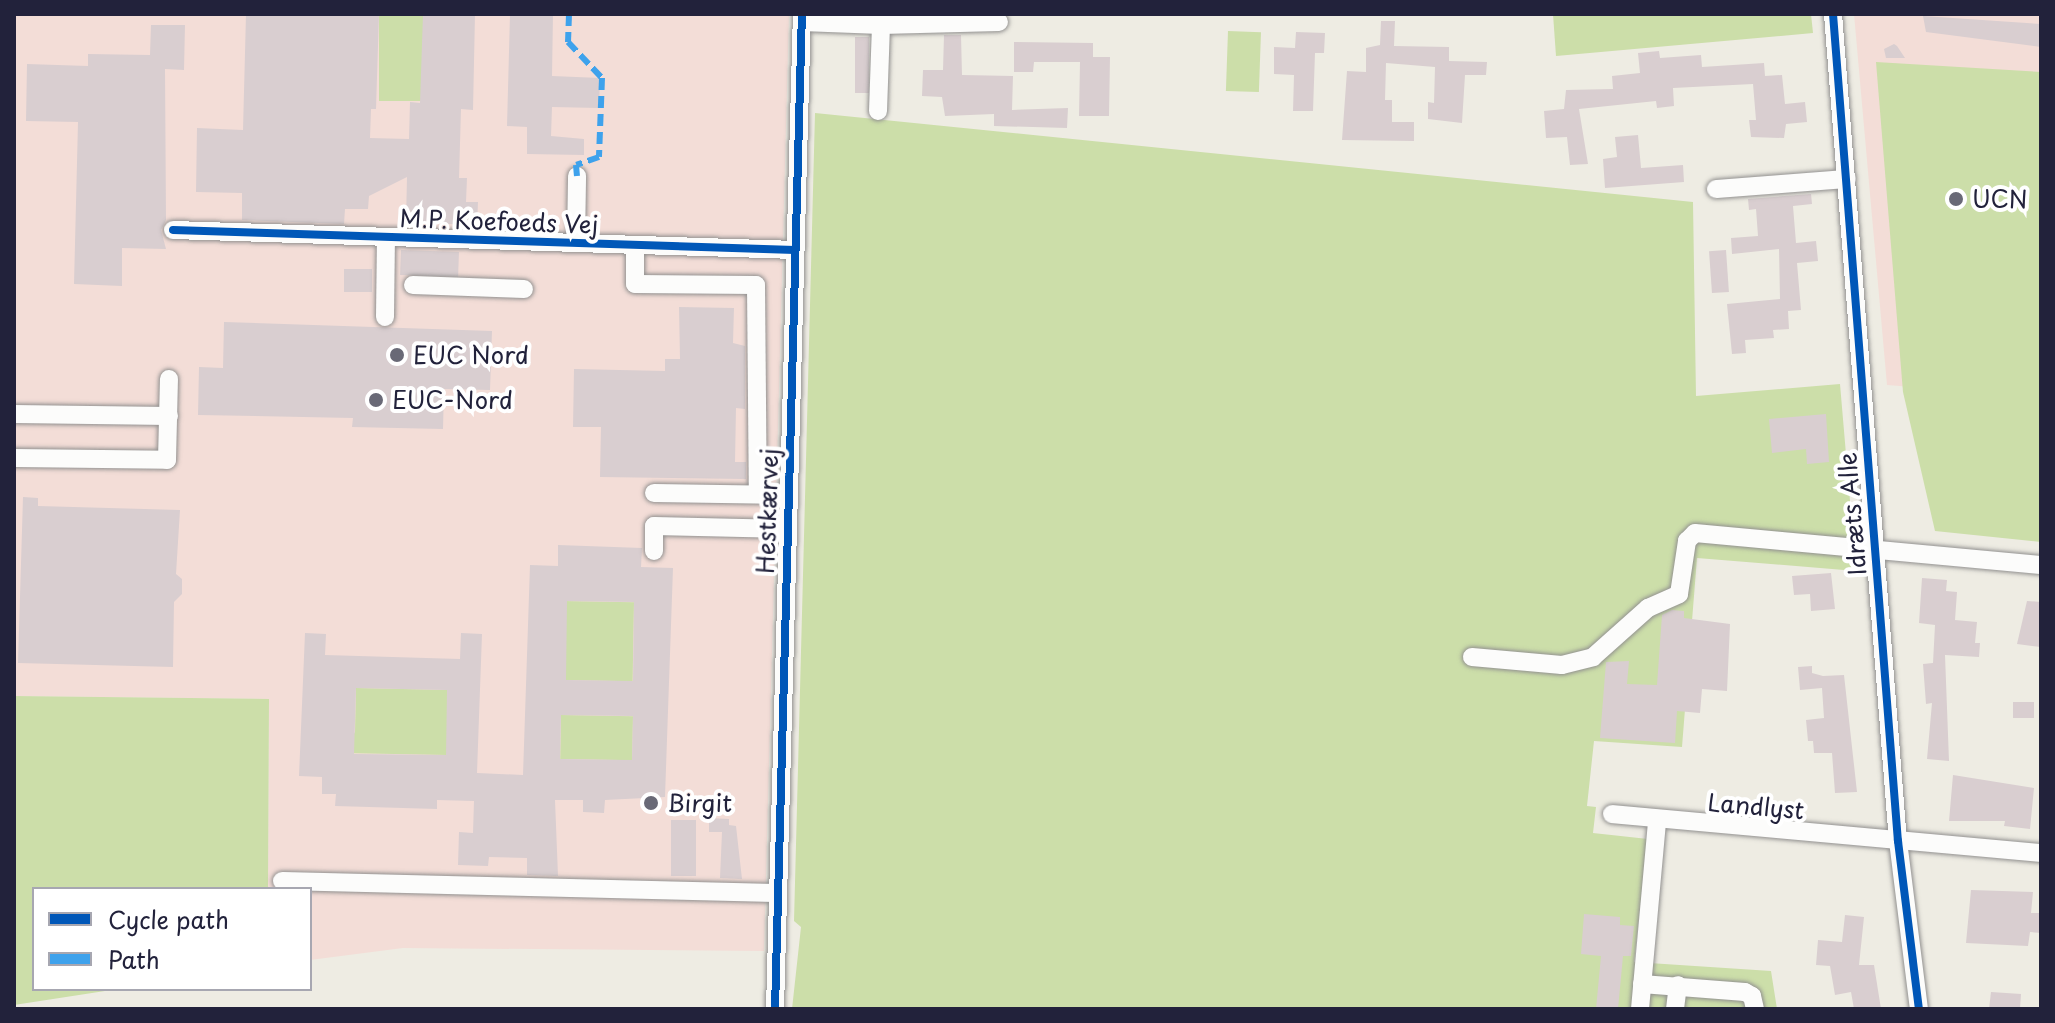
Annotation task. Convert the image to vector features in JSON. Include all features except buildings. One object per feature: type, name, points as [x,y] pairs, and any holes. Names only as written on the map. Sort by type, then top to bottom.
[{"type":"street","name":"Idræts Alle","points":[[1833,14],[1898,841],[1919,1009]]},
{"type":"street","name":"Hestkærvej","points":[[775,1009],[802,18],[881,25],[999,22]]},
{"type":"street","points":[[878,111],[881,25]]},
{"type":"street","name":"M.P. Koefoeds Vej","points":[[576,243],[577,176]]},
{"type":"street","points":[[1716,189],[1847,179]]},
{"type":"street","name":"M.P. Koefoeds Vej","points":[[173,230],[202,224],[386,237],[795,250]]},
{"type":"street","points":[[385,317],[386,237]]},
{"type":"street","points":[[635,245],[635,284],[756,285],[758,494]]},
{"type":"street","points":[[413,285],[524,289]]},
{"type":"street","points":[[14,458],[167,460],[169,379]]},
{"type":"street","points":[[14,414],[169,416]]},
{"type":"street","points":[[654,493],[788,495]]},
{"type":"street","points":[[654,551],[654,526],[787,529]]},
{"type":"street","points":[[1472,657],[1562,665],[1593,657],[1648,608],[1679,594],[1692,534],[2041,565]]},
{"type":"street","name":"Landlyst","points":[[1612,814],[1657,822],[2041,853]]},
{"type":"street","points":[[1640,1009],[1657,822]]},
{"type":"street","points":[[282,881],[776,893]]},
{"type":"street","points":[[1642,984],[1749,993],[1755,1009]]},
{"type":"street","points":[[1675,1009],[1678,985]]},
{"type":"shaded area","name":"EUC Nord","points":[[14,14],[789,14],[764,951],[403,948],[312,960],[312,887],[268,887],[269,699],[14,696]]},
{"type":"shaded area","name":"UCN","points":[[1854,14],[2041,14],[2041,397],[1887,385]]},
{"type":"green space","points":[[379,14],[423,14],[423,101],[379,101]]},
{"type":"green space","points":[[1553,14],[1811,14],[1813,33],[1556,56]]},
{"type":"green space","points":[[1228,31],[1261,32],[1259,92],[1226,91]]},
{"type":"green space","name":"UCN","points":[[1876,62],[2041,72],[2041,542],[1935,531],[1903,392]]},
{"type":"green space","points":[[815,113],[1693,202],[1696,396],[1840,384],[1856,571],[1697,558],[1682,747],[1594,741],[1587,806],[1596,807],[1593,833],[1648,839],[1634,962],[1771,971],[1777,1009],[792,1009],[801,927],[794,921]]},
{"type":"green space","points":[[562,601],[634,602],[633,681],[561,680]]},
{"type":"green space","points":[[356,688],[449,690],[447,755],[342,753],[355,732]]},
{"type":"green space","points":[[14,696],[269,699],[268,887],[32,887],[32,991],[105,991],[14,1005]]},
{"type":"green space","points":[[561,715],[633,716],[632,760],[560,759]]},
{"type":"marked path","points":[[569,14],[568,42],[602,78],[599,157],[576,165],[577,176]]},
{"type":"cycle path","points":[[775,1009],[802,14]]},
{"type":"cycle path","points":[[1833,14],[1898,841],[1919,1009]]},
{"type":"cycle path","points":[[173,230],[795,250]]},
{"type":"place","name":"UCN","points":[[1956,199]]},
{"type":"place","name":"EUC Nord","points":[[397,355]]},
{"type":"place","name":"EUC-Nord","points":[[376,400]]},
{"type":"place","name":"Birgit","points":[[651,803]]}]
